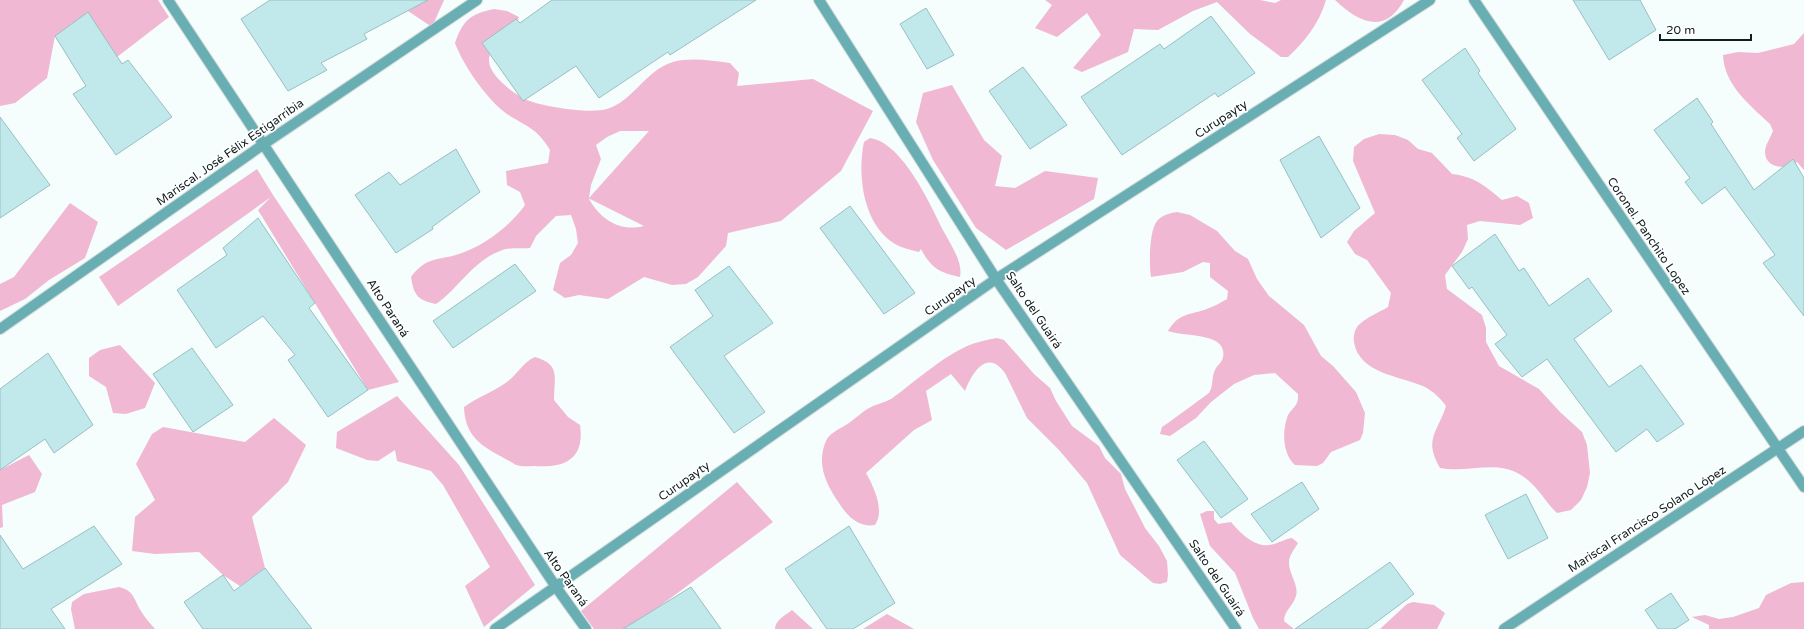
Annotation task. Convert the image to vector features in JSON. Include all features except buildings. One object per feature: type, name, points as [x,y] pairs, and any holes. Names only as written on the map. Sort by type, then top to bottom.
[{"type":"street","name":"Alto Paraná","points":[[168,0],[556,587],[586,629]]},
{"type":"street","name":"Mariscal. José Félix Estigarribia","points":[[0,329],[264,144],[477,0]]},
{"type":"street","name":"Salto del Guairá","points":[[819,0],[996,279],[1236,629]]},
{"type":"street","name":"Curupayty","points":[[495,629],[996,279],[1430,0]]},
{"type":"street","name":"Coronel. Panchito Lopez","points":[[1474,0],[1804,487]]},
{"type":"street","name":"Mariscal Francisco Solano López","points":[[1504,629],[1804,431]]},
{"type":"shaded area","points":[[0,0],[158,0],[169,17],[117,57],[88,12],[55,36],[47,78],[15,103],[0,106]]},
{"type":"shaded area","points":[[407,0],[444,0],[432,27],[408,11]]},
{"type":"shaded area","points":[[1045,0],[1260,0],[1275,3],[1281,0],[1326,0],[1320,17],[1311,32],[1288,57],[1281,57],[1250,34],[1217,2],[1193,11],[1158,30],[1134,29],[1128,52],[1082,72],[1073,68],[1101,35],[1087,13],[1057,37],[1035,28],[1052,5]]},
{"type":"shaded area","points":[[1335,0],[1404,0],[1397,11],[1389,18],[1371,22],[1353,15]]},
{"type":"shaded area","points":[[494,9],[507,11],[519,17],[513,31],[492,50],[489,60],[490,66],[497,78],[509,89],[535,103],[590,111],[607,109],[616,105],[632,93],[647,78],[663,66],[680,61],[709,60],[730,63],[739,73],[737,86],[813,79],[873,111],[841,171],[781,221],[728,233],[726,246],[698,277],[686,284],[672,285],[644,277],[608,299],[579,295],[565,298],[553,290],[560,263],[571,255],[578,243],[576,229],[571,215],[556,216],[536,236],[530,248],[507,249],[490,255],[436,304],[421,299],[415,293],[411,277],[427,262],[459,254],[478,246],[504,228],[525,205],[520,192],[507,185],[506,171],[548,163],[550,150],[545,142],[529,127],[510,116],[496,105],[482,89],[463,61],[455,43],[461,29],[468,19]],"holes":[[[620,131],[649,131],[589,198],[591,185],[601,159],[596,145],[607,137]],[[590,199],[644,226],[627,227],[612,223],[599,213]]]},
{"type":"shaded area","points":[[1804,33],[1804,170],[1797,162],[1793,165],[1783,167],[1773,165],[1766,158],[1765,149],[1773,131],[1770,124],[1739,94],[1733,85],[1724,66],[1723,55],[1738,52],[1758,53],[1794,44]]},
{"type":"shaded area","points":[[952,85],[984,140],[1002,156],[995,186],[1015,188],[1045,171],[1098,178],[1094,199],[1006,250],[976,228],[933,160],[916,122],[923,93]]},
{"type":"shaded area","points":[[1379,134],[1395,135],[1408,140],[1418,149],[1432,153],[1452,174],[1467,177],[1479,182],[1502,200],[1517,196],[1529,203],[1533,218],[1520,225],[1480,221],[1467,225],[1468,239],[1462,252],[1445,275],[1447,289],[1482,315],[1486,328],[1486,342],[1499,366],[1539,389],[1560,412],[1582,432],[1587,445],[1590,473],[1587,487],[1581,500],[1571,510],[1557,513],[1531,483],[1510,470],[1487,467],[1464,469],[1440,468],[1435,458],[1432,442],[1446,406],[1437,395],[1425,387],[1372,367],[1364,361],[1358,353],[1354,342],[1354,334],[1356,329],[1364,321],[1388,307],[1391,293],[1367,260],[1355,254],[1347,242],[1354,231],[1375,213],[1353,161],[1354,147],[1364,139]]},
{"type":"shaded area","points":[[870,138],[882,142],[894,151],[914,176],[956,254],[960,265],[960,277],[947,274],[937,269],[928,261],[921,249],[919,252],[895,244],[884,236],[876,225],[869,212],[862,184],[861,169],[864,142]]},
{"type":"shaded area","points":[[257,169],[399,382],[368,390],[258,210],[271,197],[118,306],[99,277]]},
{"type":"shaded area","points":[[70,203],[98,222],[85,258],[49,280],[25,299],[0,311],[0,284],[14,277]]},
{"type":"shaded area","points":[[1177,212],[1190,215],[1217,231],[1235,251],[1248,259],[1257,279],[1269,296],[1304,325],[1321,356],[1333,366],[1356,392],[1365,413],[1363,433],[1360,440],[1331,452],[1323,463],[1317,466],[1295,465],[1286,449],[1284,430],[1287,418],[1296,405],[1298,394],[1275,373],[1254,375],[1234,384],[1211,402],[1196,418],[1170,436],[1160,434],[1162,427],[1209,393],[1214,373],[1223,357],[1223,349],[1219,343],[1212,339],[1168,331],[1180,318],[1188,314],[1210,308],[1227,299],[1228,291],[1210,277],[1210,263],[1203,262],[1183,272],[1151,277],[1150,248],[1154,226],[1161,217]]},
{"type":"shaded area","points":[[997,338],[1004,340],[1034,374],[1050,388],[1056,401],[1072,426],[1099,446],[1105,458],[1121,474],[1125,489],[1145,528],[1159,546],[1167,561],[1167,582],[1160,584],[1153,583],[1120,555],[1087,483],[1059,450],[1027,418],[1005,373],[998,366],[992,363],[986,363],[976,371],[965,391],[951,374],[926,391],[932,420],[914,430],[866,473],[875,492],[879,506],[878,519],[875,525],[864,525],[859,523],[842,508],[830,489],[822,466],[823,449],[830,435],[869,408],[891,399],[936,364],[955,352],[985,340]]},
{"type":"shaded area","points":[[120,345],[155,383],[145,408],[126,414],[113,413],[106,387],[89,376],[89,358],[100,350]]},
{"type":"shaded area","points":[[535,357],[543,360],[552,368],[555,378],[554,400],[568,417],[580,425],[581,437],[576,454],[563,463],[545,466],[520,466],[488,449],[474,437],[465,419],[464,407],[507,382],[527,362]]},
{"type":"shaded area","points":[[397,396],[459,465],[535,585],[484,627],[465,586],[490,567],[443,485],[431,471],[397,461],[395,450],[378,461],[367,460],[336,448],[337,432]]},
{"type":"shaded area","points":[[274,418],[306,445],[288,482],[252,517],[265,568],[240,586],[223,575],[199,552],[155,554],[132,551],[135,517],[155,500],[136,464],[152,434],[163,427],[245,442]]},
{"type":"shaded area","points":[[29,455],[42,474],[35,492],[2,505],[3,527],[0,528],[0,470]]},
{"type":"shaded area","points":[[737,482],[773,522],[629,629],[594,629],[581,611]]},
{"type":"shaded area","points":[[1207,511],[1214,511],[1214,519],[1218,524],[1231,522],[1245,536],[1256,543],[1268,545],[1292,538],[1298,543],[1289,560],[1289,567],[1297,592],[1293,603],[1284,617],[1284,621],[1294,629],[1259,629],[1235,573],[1210,546],[1200,514]]},
{"type":"shaded area","points":[[1804,582],[1804,629],[1709,629],[1709,625],[1692,617],[1705,615],[1719,619],[1733,617],[1759,608],[1766,595],[1791,583]]},
{"type":"shaded area","points":[[119,587],[128,590],[131,593],[143,614],[155,629],[75,629],[71,609],[72,602],[84,594]]},
{"type":"shaded area","points":[[1413,602],[1434,605],[1445,613],[1437,629],[1380,629],[1407,604]]},
{"type":"shaded area","points":[[792,610],[813,629],[775,629],[775,626],[779,620]]},
{"type":"shaded area","points":[[887,614],[914,629],[863,629]]}]
